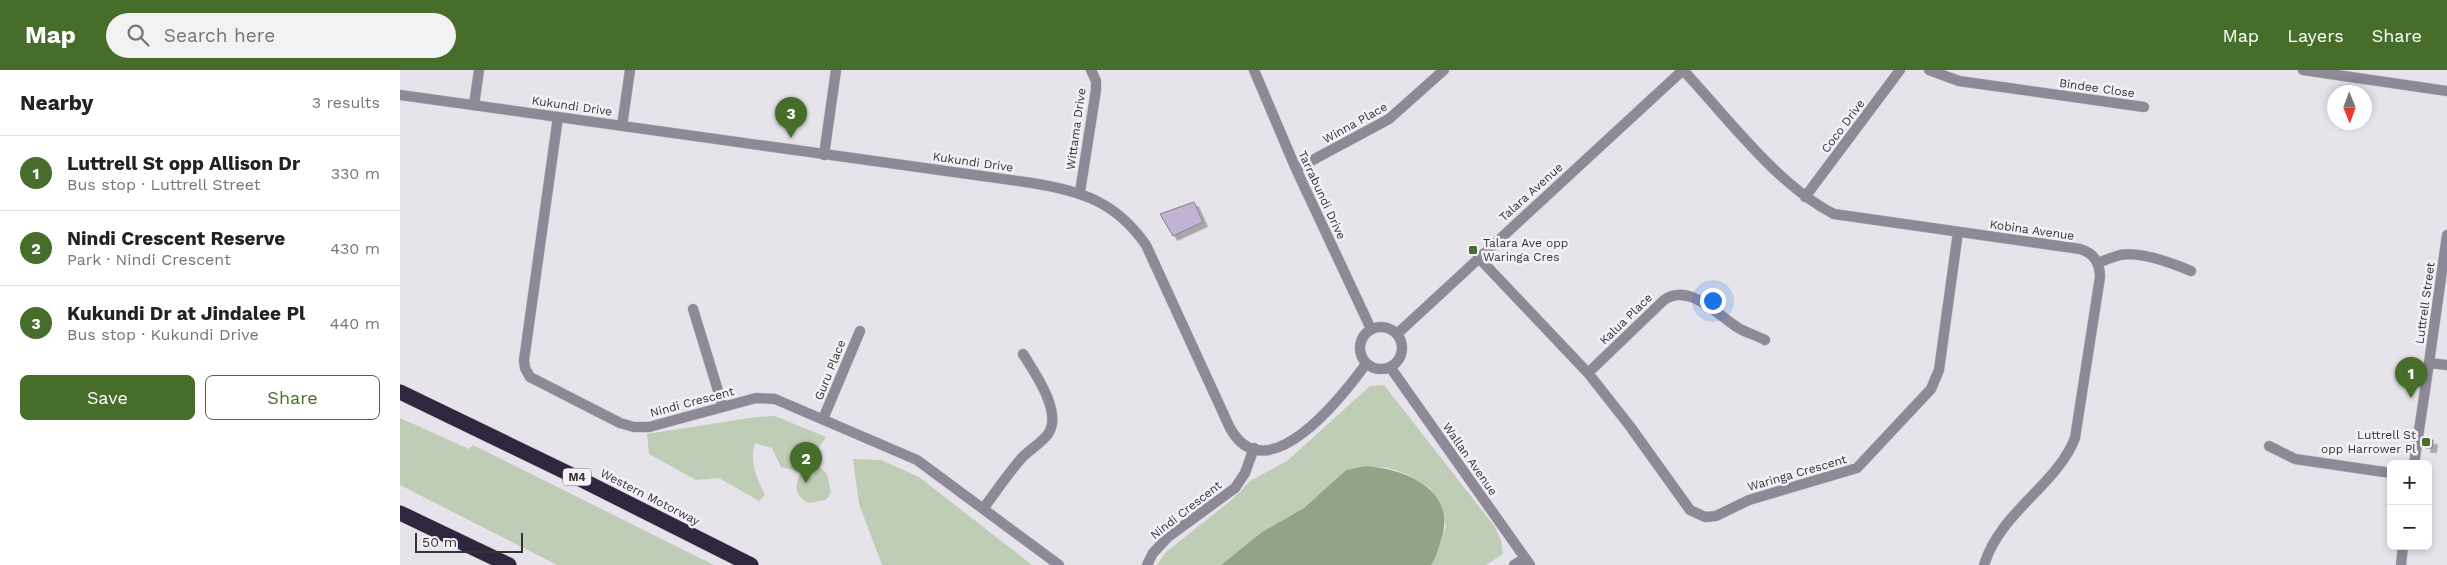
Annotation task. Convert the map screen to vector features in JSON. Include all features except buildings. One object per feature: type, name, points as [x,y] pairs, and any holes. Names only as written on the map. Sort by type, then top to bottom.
[{"type":"highway","name":"Western Motorway","points":[[400,392],[582,480],[751,565]]},
{"type":"highway","points":[[400,512],[509,565]]},
{"type":"street","points":[[474,105],[479,70]]},
{"type":"street","points":[[622,126],[630,70]]},
{"type":"street","points":[[824,155],[836,70]]},
{"type":"street","name":"Wittama Drive","points":[[1080,192],[1096,90],[1096,81],[1091,70]]},
{"type":"street","name":"Tarrabundi Drive","points":[[1254,70],[1296,170],[1371,329]]},
{"type":"street","name":"Winna Place","points":[[1296,170],[1390,119],[1444,70]]},
{"type":"street","name":"Kobina Avenue","points":[[1683,70],[1780,176],[1822,208],[1846,217],[2080,250],[2089,253],[2098,263]]},
{"type":"street","name":"Talara Avenue","points":[[1397,334],[1478,257],[1683,70]]},
{"type":"street","name":"Coco Drive","points":[[1806,197],[1900,70]]},
{"type":"street","name":"Bindee Close","points":[[1929,70],[1959,81],[2144,107]]},
{"type":"street","points":[[2303,70],[2447,91]]},
{"type":"street","name":"Kukundi Drive","points":[[400,95],[1032,183],[1080,192],[1113,211],[1131,226],[1146,245],[1230,428],[1238,439],[1254,448]]},
{"type":"street","name":"Nindi Crescent","points":[[558,117],[524,360],[526,372],[535,381],[634,427],[648,427],[756,398],[769,397],[918,460],[1059,565]]},
{"type":"street","name":"Waringa Crescent","points":[[1478,257],[1588,374],[1629,425],[1690,510],[1699,516],[1716,516],[1749,500],[1853,470],[1865,462],[1936,382],[1958,232]]},
{"type":"street","name":"Luttrell Street","points":[[2415,460],[2447,234]]},
{"type":"street","points":[[1984,565],[1992,546],[2005,525],[2063,460],[2075,438],[2100,278],[2098,263],[2120,255],[2129,255],[2171,263],[2191,271]]},
{"type":"street","name":"Kalua Place","points":[[1588,374],[1664,300],[1676,294],[1693,297],[1740,329],[1765,340]]},
{"type":"street","points":[[693,310],[723,407]]},
{"type":"street","points":[[1384,327],[1397,334],[1402,346],[1402,352],[1400,358],[1390,367],[1378,369],[1366,364],[1360,352],[1360,345],[1362,339],[1371,329],[1384,327]]},
{"type":"street","name":"Guru Place","points":[[823,419],[860,331]]},
{"type":"street","points":[[983,509],[1019,461],[1048,435],[1052,427],[1052,409],[1037,377],[1023,354]]},
{"type":"street","points":[[2429,363],[2447,365]]},
{"type":"street","points":[[1254,448],[1278,448],[1295,439],[1332,406],[1366,364]]},
{"type":"street","name":"Wallan Avenue","points":[[1390,367],[1528,562]]},
{"type":"street","points":[[2269,446],[2295,459],[2387,472]]},
{"type":"street","name":"Nindi Crescent","points":[[1147,565],[1153,553],[1168,537],[1235,488],[1245,473],[1254,448]]},
{"type":"street","points":[[2400,565],[2402,550]]},
{"type":"street","points":[[1514,565],[1528,562]]},
{"type":"shaded area","points":[[1384,385],[1495,527],[1501,541],[1503,554],[1486,565],[1431,565],[1446,527],[1441,506],[1430,488],[1409,475],[1389,468],[1366,466],[1346,470],[1304,508],[1262,532],[1221,565],[1157,565],[1166,552],[1234,498],[1250,481],[1287,461],[1370,386]]},
{"type":"shaded area","points":[[775,416],[826,437],[809,462],[797,471],[781,467],[772,448],[755,443],[753,463],[765,495],[759,501],[719,478],[696,480],[649,454],[647,434],[756,417]]},
{"type":"shaded area","points":[[400,418],[469,449],[473,445],[714,565],[557,565],[400,485]]},
{"type":"shaded area","points":[[853,459],[881,460],[919,477],[1032,565],[882,565],[859,504]]},
{"type":"shaded area","points":[[815,463],[827,474],[831,492],[826,500],[808,503],[798,493],[797,482],[804,471]]},
{"type":"shaded area","points":[[1366,466],[1397,472],[1412,478],[1425,485],[1435,495],[1442,508],[1444,523],[1441,540],[1431,565],[1221,565],[1262,532],[1304,508],[1346,470]]},
{"type":"place","name":"Kukundi Dr at Jindalee Pl","points":[[791,138]]},
{"type":"place","name":"Talara Ave opp Waringa Cres","points":[[1473,250]]},
{"type":"place","name":"Luttrell St opp Allison Dr","points":[[2411,398]]},
{"type":"place","name":"Luttrell St opp Harrower Pl","points":[[2426,442]]},
{"type":"place","name":"Nindi Crescent Reserve","points":[[806,483]]}]
